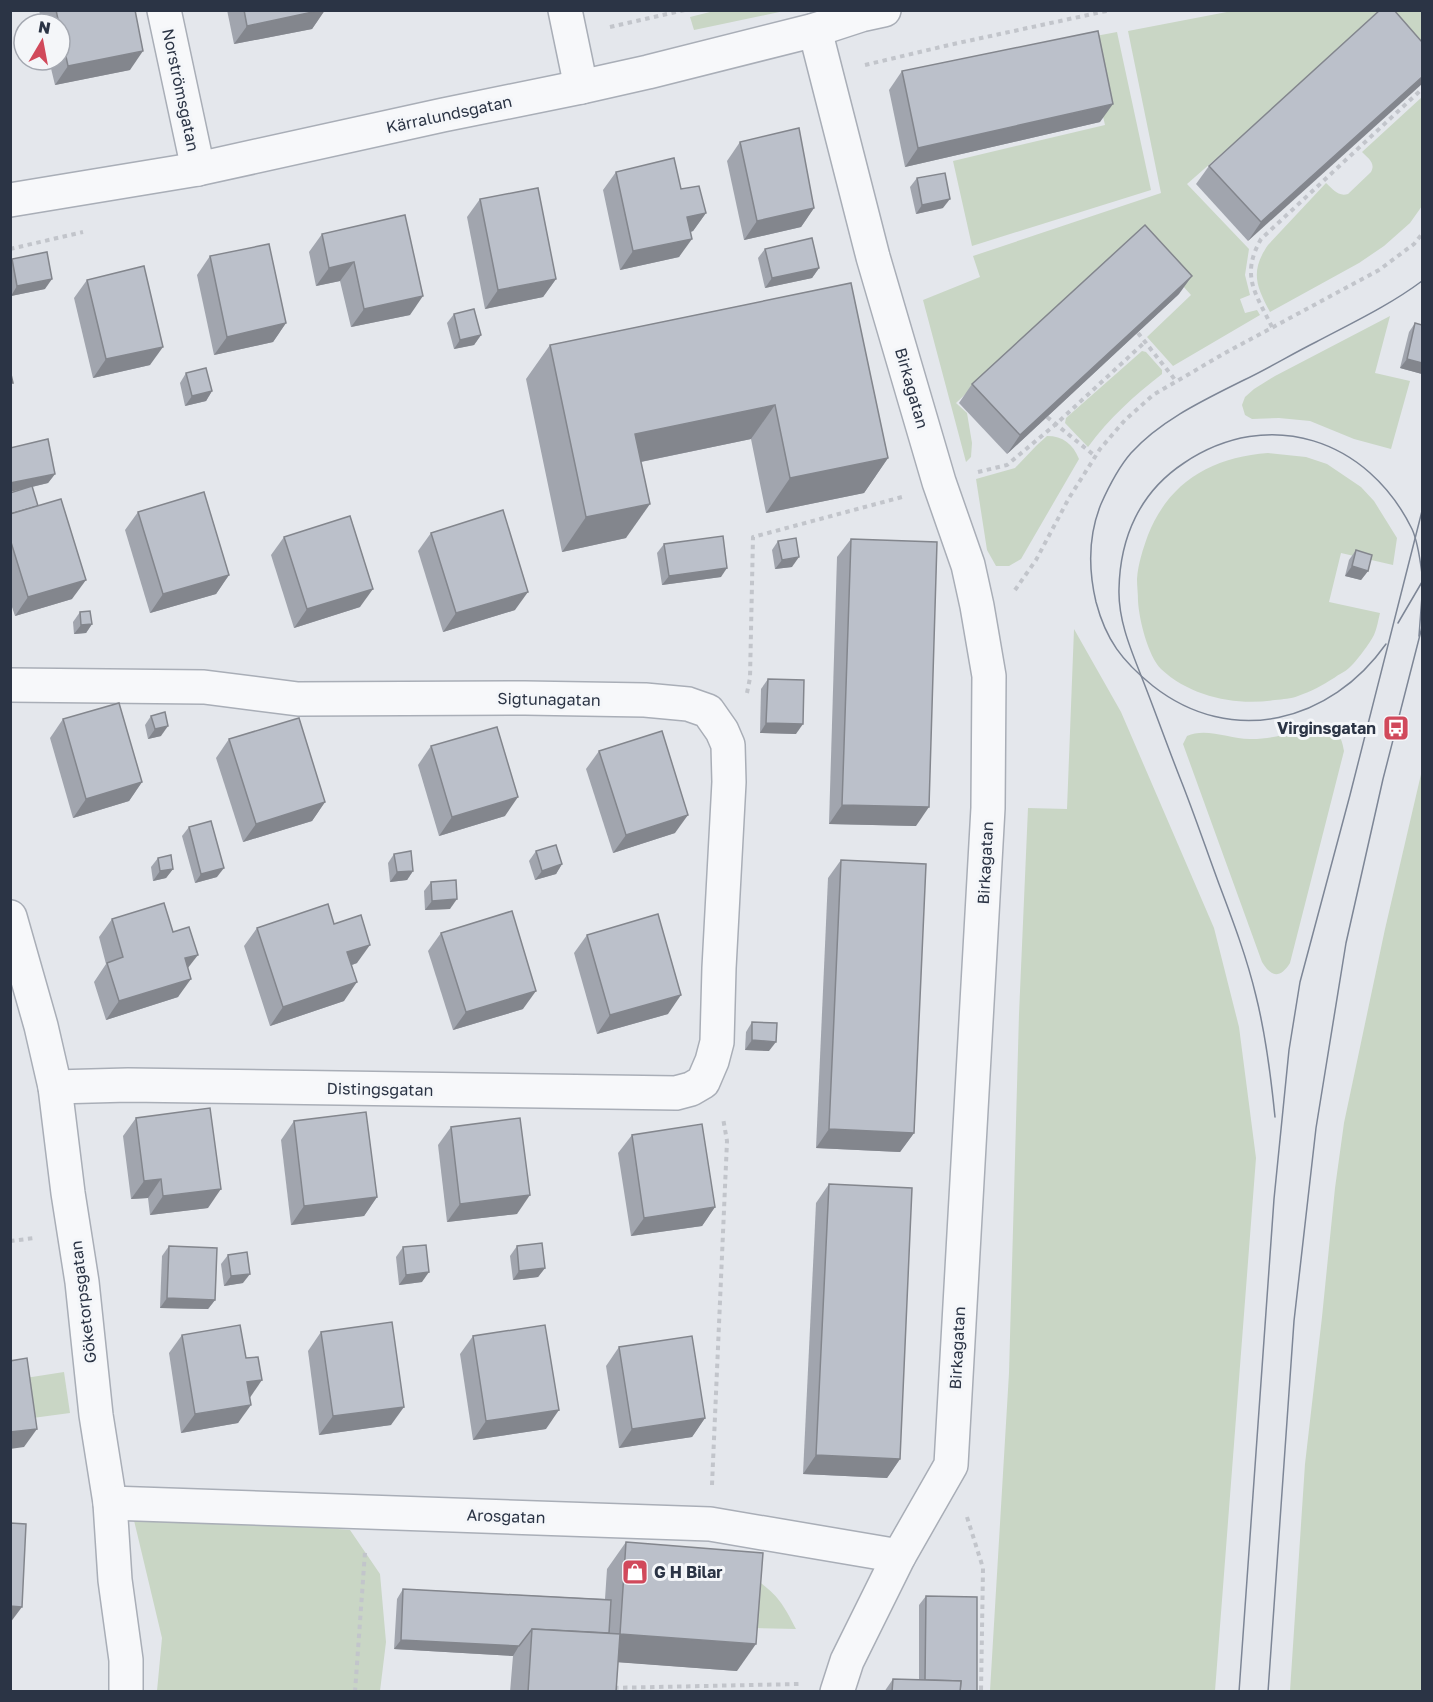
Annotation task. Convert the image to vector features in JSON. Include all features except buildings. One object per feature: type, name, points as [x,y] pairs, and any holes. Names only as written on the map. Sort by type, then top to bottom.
[{"type":"street","name":"Norströmsgatan","points":[[164,10],[198,169]]},
{"type":"street","name":"Kärralundsgatan","points":[[10,200],[198,169],[581,87],[814,30],[884,10]]},
{"type":"street","points":[[568,23],[581,87]]},
{"type":"street","name":"Birkagatan","points":[[814,30],[873,257],[940,484],[968,565],[989,676],[988,808],[951,1465],[899,1556],[847,1660],[838,1688]]},
{"type":"street","name":"Sigtunagatan","points":[[10,685],[204,687],[298,699],[645,700],[688,704],[708,711],[722,731],[728,745],[729,782],[717,1042],[703,1082]]},
{"type":"street","name":"Göketorpsgatan","points":[[10,917],[41,1026],[55,1087],[82,1282],[96,1415],[110,1503],[115,1580],[126,1660],[126,1692]]},
{"type":"street","name":"Distingsgatan","points":[[55,1087],[128,1084],[676,1093],[691,1089],[703,1082]]},
{"type":"street","name":"Arosgatan","points":[[110,1503],[710,1524],[899,1556]]},
{"type":"path","points":[[568,23],[685,10]]},
{"type":"path","points":[[1272,327],[1252,287],[1250,274],[1261,239],[1422,89]]},
{"type":"path","points":[[977,606],[998,603],[1017,588],[1036,560],[1069,498],[1095,456],[1125,420],[1153,395],[1378,270],[1414,244],[1422,234]]},
{"type":"path","points":[[1138,333],[1176,381]]},
{"type":"path","points":[[722,731],[744,704],[750,678],[753,537],[1007,465],[1056,424],[1145,342]]},
{"type":"path","points":[[1047,417],[1095,456]]},
{"type":"path","points":[[703,1082],[721,1110],[727,1140],[710,1524]]},
{"type":"path","points":[[951,1465],[983,1568],[981,1692]]},
{"type":"path","points":[[356,1692],[367,1512]]},
{"type":"path","points":[[609,1692],[609,1688],[838,1688]]},
{"type":"green space","points":[[718,10],[784,11],[694,30],[690,17]]},
{"type":"green space","points":[[1232,11],[1422,11],[1422,71],[1375,19],[1187,184],[1249,249],[1245,275],[1250,295],[1240,299],[1245,313],[1257,310],[1260,315],[1173,366],[1147,337],[1191,295],[1136,234],[956,403],[967,413],[972,443],[971,457],[966,462],[923,300],[980,277],[973,256],[1161,193],[1128,31]]},
{"type":"green space","points":[[1117,32],[1151,190],[972,246],[953,161],[1105,125],[1085,38]]},
{"type":"green space","points":[[1422,97],[1422,206],[1410,223],[1384,246],[1359,263],[1270,312],[1261,294],[1257,278],[1262,254],[1268,245],[1326,183],[1333,190],[1344,195],[1348,194],[1371,172],[1372,163],[1362,152]]},
{"type":"green space","points":[[1390,316],[1375,373],[1410,381],[1391,449],[1354,439],[1310,421],[1279,418],[1252,419],[1245,415],[1242,405],[1245,397],[1254,389]]},
{"type":"green space","points":[[1142,351],[1146,352],[1162,370],[1162,374],[1122,408],[1088,447],[1065,423],[1066,418]]},
{"type":"green space","points":[[1047,436],[1058,437],[1067,442],[1079,459],[1021,559],[1009,566],[996,566],[987,550],[976,479],[1015,468]]},
{"type":"green space","points":[[1268,453],[1306,457],[1327,464],[1361,487],[1374,501],[1397,538],[1393,565],[1341,553],[1329,602],[1380,613],[1376,630],[1359,657],[1330,681],[1293,698],[1245,702],[1200,693],[1173,679],[1161,669],[1145,637],[1140,617],[1137,582],[1141,557],[1148,535],[1157,516],[1180,487],[1211,467],[1229,460]]},
{"type":"green space","points":[[1074,629],[1121,712],[1214,928],[1239,1027],[1256,1158],[1215,1691],[990,1691],[1009,1373],[1019,1014],[1028,808],[1067,809]]},
{"type":"green space","points":[[1320,724],[1334,729],[1342,741],[1344,751],[1290,963],[1283,972],[1276,974],[1269,971],[1262,962],[1183,744],[1187,736],[1195,734],[1211,733],[1244,739],[1261,739]]},
{"type":"green space","points":[[1422,770],[1422,1691],[1290,1691],[1305,1464],[1344,1123],[1385,929]]},
{"type":"green space","points":[[64,1372],[70,1413],[25,1419],[19,1379]]},
{"type":"green space","points":[[132,1512],[350,1530],[380,1574],[386,1642],[380,1691],[157,1691],[162,1638]]},
{"type":"green space","points":[[758,1581],[780,1602],[796,1629],[754,1628]]},
{"type":"tram line","points":[[1386,644],[1363,671],[1338,692],[1309,708],[1278,718],[1247,721],[1215,717],[1183,705],[1153,686],[1132,668],[1110,639],[1096,602],[1091,564],[1092,540],[1101,504],[1114,477],[1131,453],[1156,430],[1199,403],[1397,298],[1422,281]]},
{"type":"tram line","points":[[1275,1117],[1260,1011],[1248,968],[1123,623],[1119,601],[1123,551],[1135,517],[1144,502],[1155,488],[1184,463],[1216,446],[1249,437],[1282,435],[1313,441],[1343,454],[1370,473],[1393,498],[1412,529],[1422,574]]},
{"type":"tram line","points":[[1239,1692],[1274,1199],[1289,1050],[1300,982],[1422,511]]},
{"type":"tram line","points":[[1398,623],[1422,582]]},
{"type":"tram line","points":[[1419,636],[1422,596]]},
{"type":"tram line","points":[[1268,1692],[1294,1321],[1316,1128],[1346,943],[1383,779],[1422,627]]},
{"type":"place","name":"Virginsgatan","points":[[1396,728]]},
{"type":"place","name":"G H Bilar","points":[[635,1572]]}]
